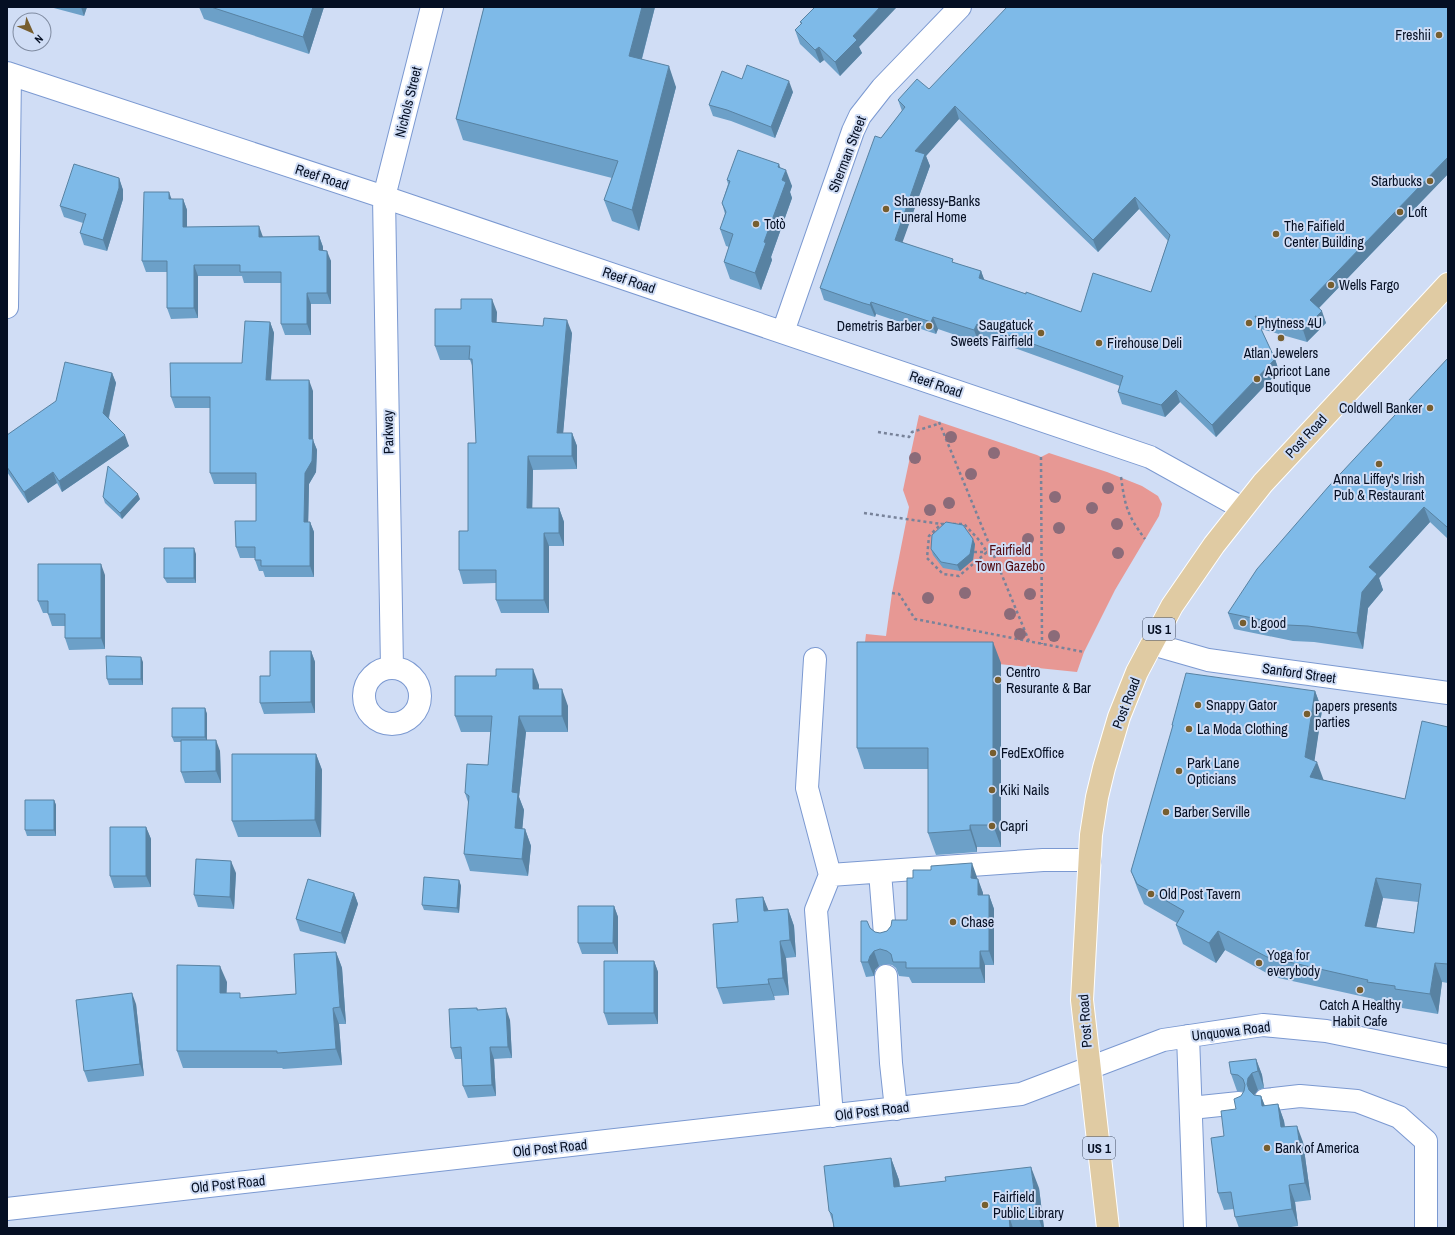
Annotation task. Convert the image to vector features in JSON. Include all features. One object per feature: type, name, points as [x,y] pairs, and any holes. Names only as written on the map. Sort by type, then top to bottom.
[{"type":"main road","name":"Post Road","points":[[1108,1228],[1082,1000],[1091,835],[1097,797],[1104,768],[1120,717],[1138,672],[1172,606],[1214,545],[1242,508],[1263,483],[1448,284]]},
{"type":"street","name":"Nichols Street","points":[[384,197],[432,7]]},
{"type":"street","name":"Sherman Street","points":[[783,332],[853,131],[860,116],[882,88],[960,7]]},
{"type":"street","name":"Reef Road","points":[[9,74],[384,197],[1150,457],[1242,508]]},
{"type":"street","points":[[7,307],[9,74]]},
{"type":"street","name":"Parkway","points":[[384,197],[392,668]]},
{"type":"street","name":"Sanford Street","points":[[1152,644],[1208,660],[1448,693]]},
{"type":"street","points":[[815,659],[807,788],[830,875],[816,910],[832,1116]]},
{"type":"street","points":[[830,875],[1043,860],[1090,860]]},
{"type":"street","points":[[880,872],[885,935]]},
{"type":"street","points":[[886,976],[891,1063],[896,1109]]},
{"type":"street","name":"Unquowa Road","points":[[1089,1068],[1163,1040],[1263,1025],[1299,1027],[1354,1036],[1448,1056]]},
{"type":"street","points":[[1188,1036],[1195,1228]]},
{"type":"street","name":"Old Post Road","points":[[7,1209],[1021,1094],[1089,1068]]},
{"type":"street","points":[[1265,1100],[1300,1096],[1357,1100],[1399,1117],[1426,1141],[1426,1228]]},
{"type":"street","points":[[1191,1108],[1239,1103]]},
{"type":"path","points":[[878,432],[909,437],[912,432],[938,423],[1029,641]]},
{"type":"path","points":[[1041,457],[1042,644]]},
{"type":"path","points":[[1121,478],[1126,508],[1137,529],[1145,539]]},
{"type":"path","points":[[864,513],[941,524],[964,524],[980,541],[987,552]]},
{"type":"path","points":[[941,524],[929,536],[927,558],[943,574],[959,576],[987,552]]},
{"type":"path","points":[[974,552],[991,552]]},
{"type":"path","points":[[892,593],[898,594],[915,619],[1084,652]]},
{"type":"green space","name":"Fairfield Town Gazebo","points":[[919,415],[1041,457],[1049,453],[1107,472],[1142,486],[1158,496],[1162,504],[1159,516],[1115,590],[1084,652],[1077,672],[864,650],[866,634],[886,636],[892,593],[909,507],[903,490]]},
{"type":"building","points":[[211,7],[313,7],[303,37]]},
{"type":"building","points":[[484,7],[642,7],[629,56],[669,66],[632,210],[604,200],[618,161],[456,119]]},
{"type":"building","points":[[815,7],[880,7],[853,36],[857,40],[835,62],[819,47],[815,50],[795,30],[802,23],[800,22]]},
{"type":"building","points":[[1007,7],[1448,7],[1448,157],[1310,300],[1322,311],[1303,330],[1255,316],[1275,359],[1212,425],[1176,390],[1161,405],[1118,392],[1123,376],[977,324],[974,330],[933,317],[931,322],[871,302],[870,305],[863,303],[820,288],[875,136],[881,138],[905,107],[898,100],[917,79],[929,89]],"holes":[[[955,106],[1093,240],[1135,197],[1170,235],[1151,292],[1093,273],[1081,312],[1026,292],[1026,294],[979,278],[981,271],[952,262],[953,259],[895,240],[925,154],[915,151]]]},
{"type":"building","points":[[747,65],[789,81],[771,127],[727,110],[709,105],[722,71],[742,79]]},
{"type":"building","name":"Totò","points":[[738,150],[779,164],[778,167],[786,170],[782,180],[786,182],[764,242],[766,243],[755,273],[724,262],[733,234],[720,229],[726,212],[722,203],[730,181],[727,180]]},
{"type":"building","points":[[74,164],[119,178],[119,188],[103,240],[80,233],[86,214],[60,206]]},
{"type":"building","points":[[144,192],[169,192],[169,199],[183,199],[183,227],[259,226],[259,237],[319,236],[319,250],[327,251],[327,293],[307,293],[307,324],[281,324],[281,272],[240,272],[240,265],[194,265],[194,308],[167,308],[167,261],[142,261]]},
{"type":"building","points":[[461,299],[492,299],[492,322],[543,326],[544,318],[567,320],[557,433],[572,433],[572,456],[528,456],[527,508],[559,508],[559,533],[544,533],[544,600],[496,600],[496,570],[459,570],[459,531],[468,531],[468,443],[476,443],[472,359],[469,359],[470,346],[435,346],[435,309],[461,309]]},
{"type":"building","points":[[245,321],[270,322],[266,380],[309,380],[309,439],[313,439],[312,461],[305,473],[304,522],[310,522],[310,566],[261,566],[261,560],[255,560],[255,547],[236,547],[235,521],[256,521],[256,473],[210,473],[210,397],[171,397],[170,363],[242,363]]},
{"type":"building","points":[[1448,358],[1448,526],[1447,527],[1424,507],[1369,567],[1377,574],[1362,592],[1357,633],[1308,626],[1287,625],[1228,613],[1257,569],[1329,486]]},
{"type":"building","points":[[65,362],[112,373],[103,413],[125,435],[59,481],[53,472],[24,492],[7,467],[7,435],[56,401]]},
{"type":"building","points":[[108,466],[138,494],[120,513],[103,497]]},
{"type":"building","points":[[946,522],[963,525],[973,539],[970,554],[957,565],[941,562],[931,549],[932,535]]},
{"type":"building","points":[[164,548],[194,548],[194,578],[164,578]]},
{"type":"building","points":[[38,564],[101,564],[101,638],[65,638],[65,614],[48,614],[48,601],[38,601]]},
{"type":"building","points":[[857,642],[993,642],[993,825],[970,825],[970,830],[928,833],[928,748],[857,748]]},
{"type":"building","points":[[270,651],[311,651],[311,702],[260,703],[260,676],[270,676]]},
{"type":"building","points":[[106,656],[141,657],[141,679],[107,679]]},
{"type":"building","points":[[496,669],[533,669],[533,689],[562,689],[562,716],[519,716],[512,792],[518,793],[515,828],[525,829],[522,859],[464,854],[469,796],[465,793],[467,764],[488,765],[492,716],[455,716],[455,676],[496,676]]},
{"type":"building","points":[[1186,673],[1315,691],[1305,757],[1317,762],[1310,777],[1405,799],[1422,721],[1448,727],[1448,964],[1435,963],[1430,994],[1395,989],[1395,986],[1367,982],[1368,980],[1267,957],[1218,931],[1209,943],[1176,925],[1184,911],[1137,884],[1131,871]],"holes":[[[1376,878],[1421,884],[1414,933],[1365,926]]]},
{"type":"building","points":[[172,708],[205,708],[205,737],[172,737]]},
{"type":"building","points":[[181,740],[216,740],[216,771],[181,772]]},
{"type":"building","points":[[232,754],[316,754],[315,820],[232,821]]},
{"type":"building","points":[[25,800],[54,800],[54,830],[25,830]]},
{"type":"building","points":[[110,827],[146,827],[146,876],[110,876]]},
{"type":"building","points":[[196,859],[231,861],[230,897],[194,895]]},
{"type":"building","name":"Chase","points":[[972,863],[971,878],[978,879],[978,895],[989,895],[989,951],[980,951],[980,968],[906,968],[906,962],[893,962],[891,954],[880,949],[874,951],[868,962],[861,962],[861,921],[867,921],[870,928],[875,932],[880,933],[887,931],[891,926],[892,920],[907,920],[907,878],[913,878],[913,870],[931,870],[931,866]]},
{"type":"building","points":[[424,877],[459,880],[457,908],[422,905]]},
{"type":"building","points":[[308,879],[354,893],[341,933],[296,919]]},
{"type":"building","points":[[763,897],[764,911],[788,909],[790,940],[780,941],[783,978],[768,979],[769,984],[717,988],[713,924],[738,922],[736,899]]},
{"type":"building","points":[[578,906],[614,906],[613,943],[578,943]]},
{"type":"building","points":[[336,952],[340,1007],[333,1008],[336,1049],[277,1053],[277,1051],[177,1051],[177,965],[220,966],[220,993],[240,993],[240,998],[296,994],[294,954]]},
{"type":"building","points":[[604,961],[654,961],[654,1013],[604,1013]]},
{"type":"building","points":[[132,993],[140,1064],[84,1071],[76,1000]]},
{"type":"building","points":[[477,1008],[477,1010],[506,1008],[508,1047],[490,1047],[492,1085],[463,1086],[461,1047],[451,1048],[449,1009]]},
{"type":"building","name":"Bank of America","points":[[1256,1059],[1258,1071],[1252,1073],[1248,1078],[1247,1084],[1249,1090],[1254,1095],[1261,1096],[1262,1106],[1278,1104],[1281,1127],[1297,1126],[1305,1183],[1289,1185],[1292,1209],[1235,1217],[1231,1192],[1218,1193],[1211,1138],[1224,1136],[1221,1111],[1236,1109],[1234,1099],[1241,1096],[1244,1091],[1245,1085],[1243,1079],[1238,1075],[1231,1074],[1229,1062]]},
{"type":"building","points":[[891,1158],[894,1187],[946,1181],[945,1177],[1031,1167],[1037,1213],[1009,1216],[1010,1228],[834,1228],[832,1214],[829,1211],[824,1166]]},
{"type":"place","name":"Freshii","points":[[1439,35]]},
{"type":"place","name":"Starbucks","points":[[1430,181]]},
{"type":"place","name":"Shanessy-Banks Funeral Home","points":[[886,209]]},
{"type":"place","name":"Loft","points":[[1400,212]]},
{"type":"place","name":"Totò","points":[[756,224]]},
{"type":"place","name":"The Faifield Center Building","points":[[1276,234]]},
{"type":"place","name":"Wells Fargo","points":[[1331,285]]},
{"type":"place","name":"Phytness 4U","points":[[1249,323]]},
{"type":"place","name":"Demetris Barber","points":[[929,326]]},
{"type":"place","name":"Saugatuck Sweets Fairfield","points":[[1041,333]]},
{"type":"place","name":"Atlan Jewelers","points":[[1281,338]]},
{"type":"place","name":"Firehouse Deli","points":[[1099,343]]},
{"type":"place","name":"Apricot Lane Boutique","points":[[1257,379]]},
{"type":"place","name":"Coldwell Banker","points":[[1430,408]]},
{"type":"place","name":"Anna Liffey's Irish Pub & Restaurant","points":[[1379,464]]},
{"type":"place","name":"b.good","points":[[1243,623]]},
{"type":"place","name":"Centro Resurante & Bar","points":[[998,680]]},
{"type":"place","name":"Snappy Gator","points":[[1198,705]]},
{"type":"place","name":"papers presents parties","points":[[1307,714]]},
{"type":"place","name":"La Moda Clothing","points":[[1189,729]]},
{"type":"place","name":"FedExOffice","points":[[993,753]]},
{"type":"place","name":"Park Lane Opticians","points":[[1179,771]]},
{"type":"place","name":"Kiki Nails","points":[[992,790]]},
{"type":"place","name":"Barber Serville","points":[[1166,812]]},
{"type":"place","name":"Capri","points":[[992,826]]},
{"type":"place","name":"Old Post Tavern","points":[[1151,894]]},
{"type":"place","name":"Chase","points":[[953,922]]},
{"type":"place","name":"Yoga for everybody","points":[[1259,963]]},
{"type":"place","name":"Catch A Healthy Habit Cafe","points":[[1360,990]]},
{"type":"place","name":"Bank of America","points":[[1267,1148]]},
{"type":"place","name":"Fairfield Public Library","points":[[985,1205]]}]
